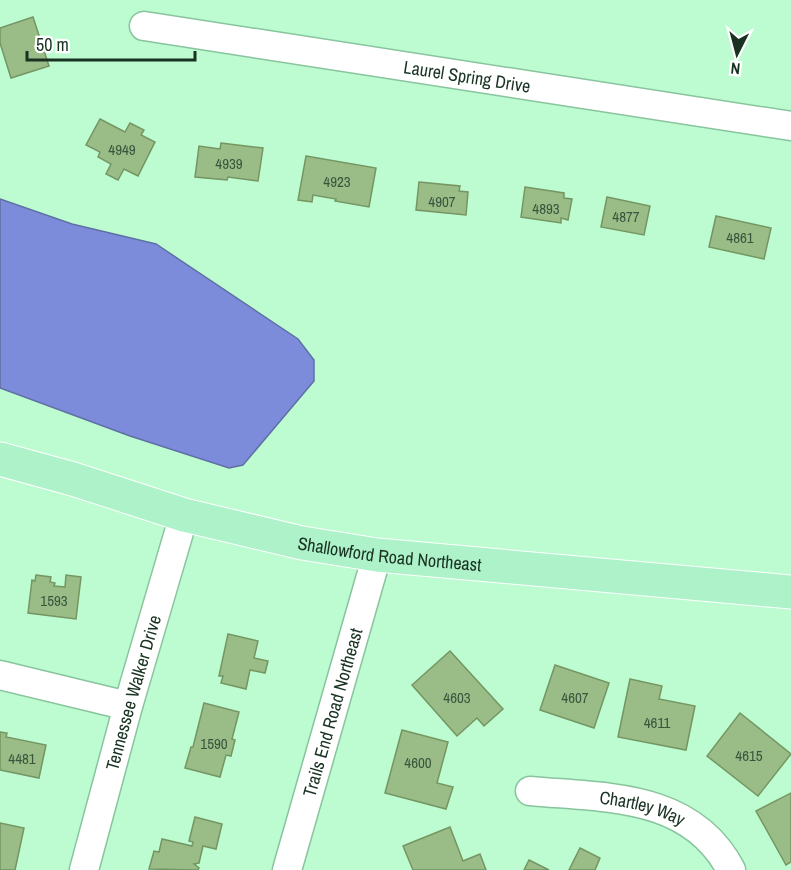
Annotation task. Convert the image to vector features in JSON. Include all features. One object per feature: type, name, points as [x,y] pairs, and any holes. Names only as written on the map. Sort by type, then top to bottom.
[{"type":"main road","name":"Shallowford Road Northeast","points":[[0,459],[73,479],[184,515],[303,543],[377,555],[791,592]]},
{"type":"street","name":"Laurel Spring Drive","points":[[144,26],[791,126]]},
{"type":"street","name":"Tennessee Walker Drive","points":[[84,870],[128,706],[184,515]]},
{"type":"street","name":"Trails End Road Northeast","points":[[287,870],[377,555]]},
{"type":"street","points":[[0,675],[128,706]]},
{"type":"street","name":"Chartley Way","points":[[530,791],[629,800],[676,814],[704,835],[724,857],[731,870]]},
{"type":"water","points":[[0,199],[72,224],[156,244],[298,339],[314,360],[314,381],[243,465],[229,468],[130,436],[0,388]]},
{"type":"building","points":[[33,17],[49,66],[11,78],[0,43],[0,28]]},
{"type":"building","points":[[100,119],[125,132],[130,123],[144,130],[141,135],[155,142],[138,176],[124,169],[118,180],[106,174],[111,164],[98,157],[100,152],[86,145]]},
{"type":"building","points":[[221,143],[263,148],[258,181],[228,177],[227,180],[195,177],[199,146],[220,149]]},
{"type":"building","points":[[306,156],[376,168],[369,207],[313,195],[312,202],[298,200]]},
{"type":"building","points":[[419,182],[460,186],[459,191],[468,192],[466,215],[416,210]]},
{"type":"building","points":[[525,187],[564,193],[564,198],[572,199],[568,220],[561,218],[561,223],[521,217]]},
{"type":"building","points":[[607,197],[650,206],[644,235],[601,227]]},
{"type":"building","points":[[716,216],[771,228],[764,259],[709,247]]},
{"type":"building","points":[[36,575],[51,577],[50,582],[55,583],[54,586],[65,587],[66,575],[81,577],[76,619],[28,613],[32,580],[35,581]]},
{"type":"building","points":[[228,634],[258,641],[254,658],[268,661],[265,673],[250,670],[246,689],[221,683],[223,676],[219,676]]},
{"type":"building","points":[[450,651],[503,709],[484,726],[477,718],[457,736],[412,685]]},
{"type":"building","points":[[555,665],[609,683],[594,728],[540,710]]},
{"type":"building","points":[[630,679],[662,686],[659,699],[695,706],[686,750],[618,737]]},
{"type":"building","points":[[204,703],[239,712],[232,739],[235,740],[231,756],[226,755],[220,777],[185,768]]},
{"type":"building","points":[[740,713],[791,754],[758,796],[707,756]]},
{"type":"building","points":[[402,730],[448,742],[437,783],[453,787],[446,809],[385,793]]},
{"type":"building","points":[[0,732],[7,733],[6,737],[46,745],[39,778],[0,770]]},
{"type":"building","points":[[791,793],[791,862],[786,865],[756,811]]},
{"type":"building","points":[[195,817],[222,824],[216,849],[203,846],[199,863],[194,864],[199,868],[198,870],[149,869],[154,851],[159,852],[162,839],[192,846],[193,842],[189,841]]},
{"type":"building","points":[[0,823],[24,828],[15,870],[0,870]]},
{"type":"building","points":[[450,827],[463,861],[480,854],[486,870],[413,870],[403,846]]},
{"type":"building","points":[[580,848],[600,858],[595,870],[569,870]]},
{"type":"building","points":[[529,860],[549,870],[524,870]]}]
